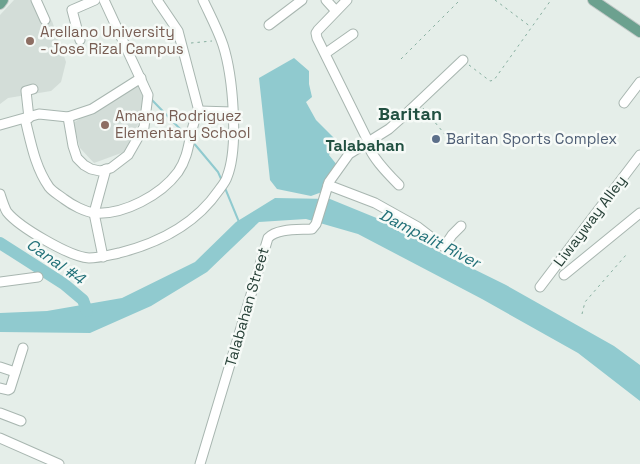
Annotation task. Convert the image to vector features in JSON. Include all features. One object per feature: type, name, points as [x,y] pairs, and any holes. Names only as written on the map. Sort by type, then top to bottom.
[{"type":"main road","points":[[0,4],[3,0]]},
{"type":"main road","points":[[593,0],[639,30]]},
{"type":"street","points":[[36,0],[46,20]]},
{"type":"street","points":[[68,118],[77,158],[91,169],[100,171],[111,168],[128,155],[144,127],[148,95],[104,0]]},
{"type":"street","points":[[33,89],[26,91],[27,118],[37,166],[50,189],[72,205],[94,213],[116,212],[136,205],[169,184],[188,153],[199,111],[178,31],[157,0]]},
{"type":"street","points":[[0,194],[10,215],[22,225],[47,241],[87,258],[103,257],[141,248],[182,228],[198,215],[211,201],[227,178],[234,142],[233,112],[225,55],[203,0]]},
{"type":"street","points":[[269,26],[302,0]]},
{"type":"street","points":[[326,0],[336,11]]},
{"type":"street","points":[[347,0],[318,30],[316,33],[317,38],[368,138],[368,145],[387,174],[399,186]]},
{"type":"street","points":[[80,40],[72,10],[91,1]]},
{"type":"street","points":[[326,53],[352,34]]},
{"type":"street","name":"Talabahan Street","points":[[200,464],[268,238],[278,232],[312,229],[328,185],[348,154],[388,129],[419,103],[463,60]]},
{"type":"street","points":[[0,126],[39,114],[68,118],[92,109],[141,78]]},
{"type":"street","points":[[624,103],[640,82]]},
{"type":"street","points":[[199,111],[233,112]]},
{"type":"street","name":"Liwayway Alley","points":[[540,287],[640,155]]},
{"type":"street","points":[[103,257],[94,213],[106,169]]},
{"type":"street","points":[[328,185],[375,203],[418,227],[444,247],[461,226]]},
{"type":"street","points":[[564,275],[640,213]]},
{"type":"street","points":[[0,282],[38,276]]},
{"type":"street","points":[[0,388],[10,389],[23,348]]},
{"type":"street","points":[[0,367],[15,372]]},
{"type":"street","points":[[0,413],[21,421]]},
{"type":"street","points":[[0,438],[46,462],[59,464]]},
{"type":"path","points":[[402,59],[460,0]]},
{"type":"path","points":[[495,0],[532,27]]},
{"type":"path","points":[[463,60],[490,81],[494,80],[551,0]]},
{"type":"path","points":[[182,44],[220,40]]},
{"type":"path","points":[[419,103],[454,144]]},
{"type":"path","points":[[582,314],[585,302],[626,255]]},
{"type":"shaded area","name":"Arellano University - Jose Rizal Campus","points":[[14,0],[32,0],[52,21],[66,62],[61,82],[51,91],[8,98],[0,104],[0,15]]},
{"type":"shaded area","name":"Amang Rodriguez Elementary School","points":[[134,84],[140,85],[146,101],[137,127],[124,152],[94,163],[80,148],[73,123]]},
{"type":"water","points":[[294,58],[309,71],[312,97],[306,102],[316,120],[337,141],[329,155],[337,165],[322,192],[311,196],[277,189],[270,180],[259,78]]},
{"type":"water","points":[[275,198],[330,199],[401,228],[441,253],[506,285],[614,346],[640,365],[640,401],[578,353],[482,299],[358,234],[306,219],[259,222],[207,272],[151,306],[90,333],[0,332],[0,313],[47,311],[122,298],[195,262],[236,222]]},
{"type":"waterway","points":[[151,99],[186,135]]},
{"type":"waterway","points":[[192,141],[218,172],[222,181]]},
{"type":"waterway","points":[[225,188],[239,222]]},
{"type":"waterway","name":"Canal #4","points":[[0,243],[64,284],[83,300],[87,311]]},
{"type":"place","name":"Arellano University - Jose Rizal Campus","points":[[30,41]]},
{"type":"place","name":"Amang Rodriguez Elementary School","points":[[105,125]]},
{"type":"place","name":"Baritan Sports Complex","points":[[436,139]]},
{"type":"district","name":"Baritan","points":[[410,114]]},
{"type":"district","name":"Talabahan","points":[[365,145]]},
{"type":"water label","name":"Dampalit River","points":[[430,238]]}]
